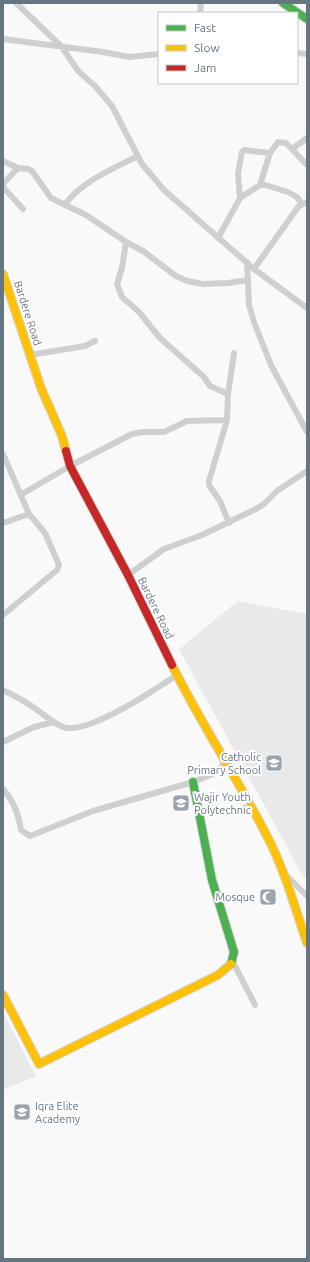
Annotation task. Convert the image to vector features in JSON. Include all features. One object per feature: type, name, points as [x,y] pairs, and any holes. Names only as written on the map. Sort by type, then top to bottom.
[{"type":"street","points":[[16,3],[61,46],[79,72],[95,86],[112,106],[126,130],[138,156],[164,190],[254,269],[307,308]]},
{"type":"street","points":[[283,3],[296,12]]},
{"type":"street","points":[[298,14],[307,20]]},
{"type":"street","points":[[3,39],[61,46],[129,57],[158,54]]},
{"type":"street","points":[[292,149],[307,138]]},
{"type":"street","points":[[260,185],[270,153],[275,144],[281,141],[286,143],[307,165]]},
{"type":"street","points":[[240,198],[238,173],[242,152],[244,150],[270,153]]},
{"type":"street","points":[[64,204],[73,194],[88,183],[138,156]]},
{"type":"street","points":[[3,162],[18,168],[28,168],[32,171],[47,195],[143,251],[176,276],[187,281],[203,284],[228,283],[248,280]]},
{"type":"street","points":[[18,168],[3,185],[23,209]]},
{"type":"street","points":[[218,238],[240,198],[260,185],[265,185],[288,192],[304,203],[298,207],[254,269]]},
{"type":"street","points":[[126,242],[122,268],[117,284],[122,297],[139,312],[160,338],[204,377],[210,386],[228,394]]},
{"type":"street","points":[[247,262],[249,305],[254,322],[271,364],[307,432]]},
{"type":"street","name":"Bardere Road","points":[[3,274],[41,388],[62,436],[70,466],[128,575],[204,726],[226,762],[268,838],[283,872],[307,943]]},
{"type":"street","points":[[30,355],[85,346],[95,341]]},
{"type":"street","points":[[229,523],[220,501],[209,485],[209,481],[227,420],[228,394],[234,353]]},
{"type":"street","points":[[22,494],[70,466],[138,432],[164,432],[187,421],[194,420],[227,420]]},
{"type":"street","points":[[3,454],[30,514],[45,533],[59,565],[57,570],[3,615]]},
{"type":"street","points":[[128,575],[164,549],[229,523],[264,504],[277,491],[307,471]]},
{"type":"street","points":[[3,523],[30,514]]},
{"type":"street","points":[[3,690],[36,709],[54,722],[68,728],[86,725],[104,718],[149,694],[177,675]]},
{"type":"street","points":[[3,742],[34,727],[54,722]]},
{"type":"street","points":[[3,789],[12,799],[16,807],[21,830],[30,836],[93,811],[193,782],[215,773],[226,762]]},
{"type":"street","points":[[193,782],[212,880],[234,952],[233,962],[255,1005]]},
{"type":"street","points":[[283,872],[307,896]]},
{"type":"street","points":[[3,995],[39,1064],[222,973],[233,962]]},
{"type":"shaded area","name":"Catholic Primary School","points":[[238,601],[307,614],[307,877],[304,878],[179,649]]},
{"type":"shaded area","points":[[3,1012],[36,1076],[3,1090]]},
{"type":"traffic: fast","points":[[283,3],[296,12]]},
{"type":"traffic: fast","points":[[298,13],[307,19]]},
{"type":"traffic: fast","points":[[193,782],[212,880],[234,952],[231,964]]},
{"type":"traffic: slow","points":[[3,274],[41,388],[62,436],[66,451]]},
{"type":"traffic: slow","points":[[172,665],[195,709],[268,838],[285,876],[307,943]]},
{"type":"traffic: slow","points":[[3,995],[39,1064],[218,975],[231,964]]},
{"type":"traffic: jam","points":[[66,451],[70,466],[128,575],[172,665]]},
{"type":"place","name":"Catholic Primary School","points":[[274,763]]},
{"type":"place","name":"Wajir Youth Polytechnic","points":[[181,803]]},
{"type":"place","name":"Mosque","points":[[268,897]]},
{"type":"place","name":"Iqra Elite Academy","points":[[22,1112]]}]
